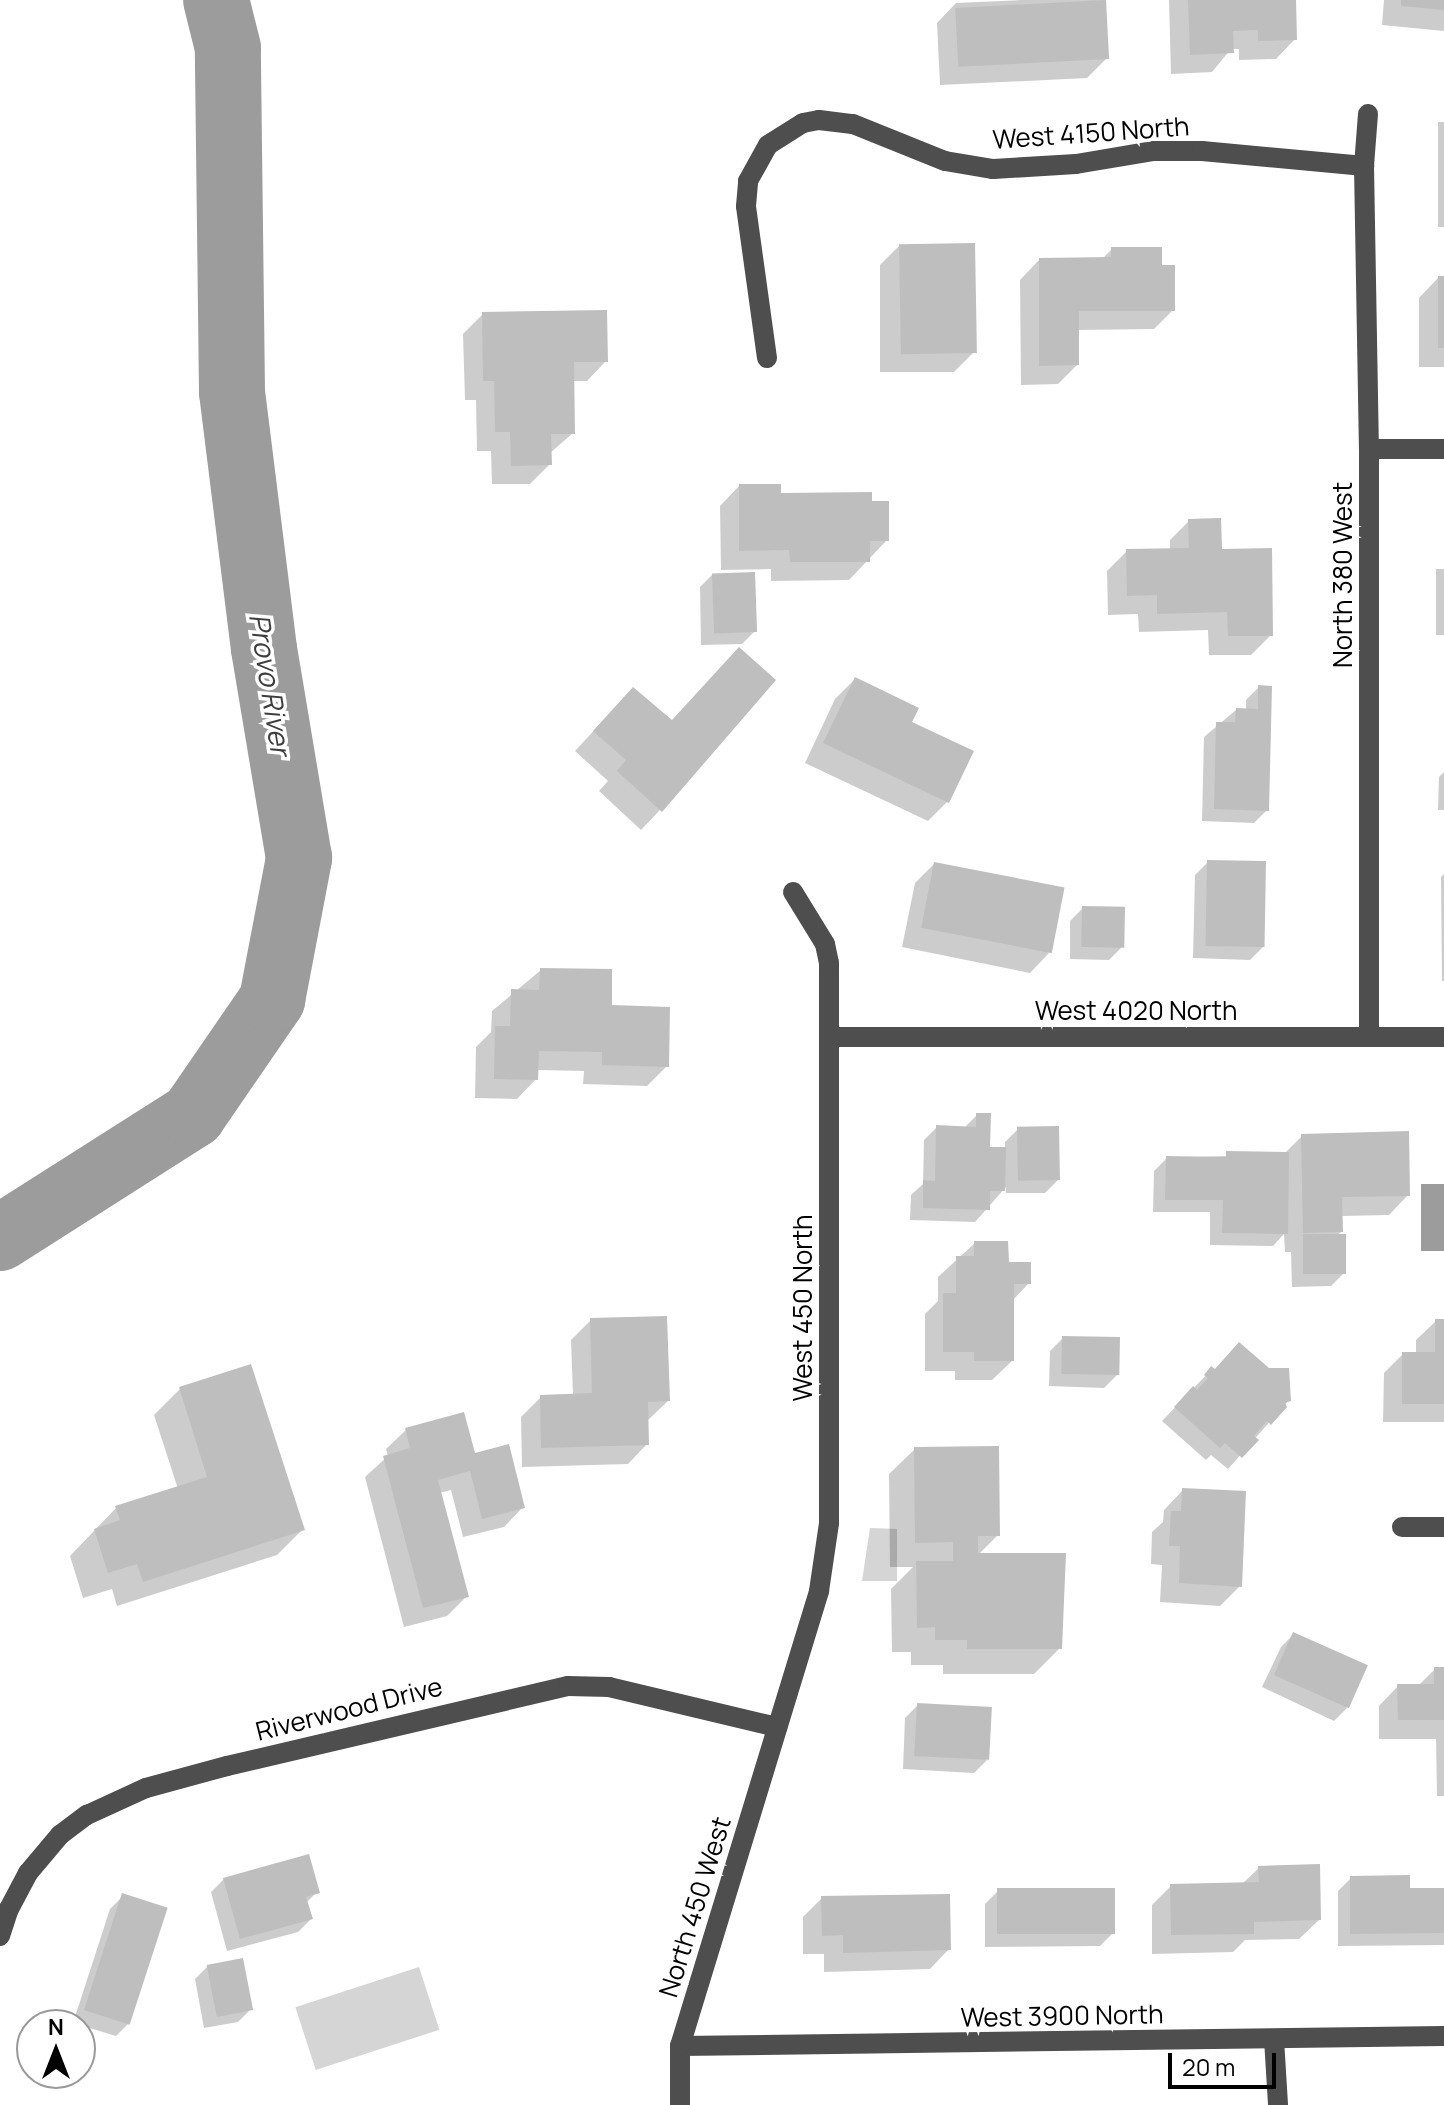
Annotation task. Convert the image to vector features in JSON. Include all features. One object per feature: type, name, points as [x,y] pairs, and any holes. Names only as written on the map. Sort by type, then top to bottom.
[{"type":"street","name":"North 380 West","points":[[1368,114],[1364,166],[1369,449],[1369,1037]]},
{"type":"street","name":"West 4150 North","points":[[767,358],[746,206],[748,181],[768,145],[803,123],[853,124],[945,161],[993,169],[1076,164],[1154,151],[1202,151],[1364,166]]},
{"type":"street","points":[[1369,449],[1444,449]]},
{"type":"street","name":"West 450 North","points":[[777,1727],[819,1591],[829,1523],[829,963],[825,944],[793,892]]},
{"type":"street","name":"West 4020 North","points":[[829,1037],[1444,1037]]},
{"type":"street","points":[[1402,1527],[1444,1527]]},
{"type":"street","name":"Riverwood Drive","points":[[0,1936],[9,1909],[28,1873],[60,1835],[116,1799],[213,1770],[543,1689],[568,1686],[609,1687],[777,1727]]},
{"type":"street","name":"North 450 West","points":[[680,2105],[680,2046],[777,1727]]},
{"type":"street","name":"West 3900 North","points":[[680,2046],[1444,2036]]},
{"type":"street","points":[[1274,2039],[1278,2105]]},
{"type":"shaded area","points":[[1421,1184],[1444,1184],[1444,1251],[1421,1251]]},
{"type":"shaded area","points":[[870,1528],[897,1529],[897,1581],[862,1581]]},
{"type":"shaded area","points":[[419,1967],[439,2030],[316,2070],[295,2007]]},
{"type":"building","points":[[1106,0],[1109,59],[958,67],[955,8]]},
{"type":"building","points":[[1188,0],[1296,0],[1297,40],[1258,41],[1258,30],[1233,31],[1234,53],[1190,55]]},
{"type":"building","points":[[1401,0],[1444,0],[1444,10],[1401,6]]},
{"type":"building","points":[[975,243],[977,353],[901,354],[899,244]]},
{"type":"building","points":[[1111,247],[1162,247],[1162,265],[1175,265],[1175,311],[1079,311],[1079,365],[1039,366],[1039,258],[1111,257]]},
{"type":"building","points":[[1438,276],[1444,276],[1444,348],[1438,348]]},
{"type":"building","points":[[607,310],[608,362],[574,362],[575,434],[551,434],[552,465],[511,466],[510,432],[495,432],[494,381],[483,381],[482,312]]},
{"type":"building","points":[[739,484],[781,484],[781,493],[872,492],[872,501],[889,501],[889,541],[870,541],[870,562],[790,562],[789,550],[739,551]]},
{"type":"building","points":[[1221,518],[1222,549],[1272,548],[1273,636],[1228,636],[1227,612],[1157,614],[1157,595],[1127,596],[1126,549],[1189,548],[1188,519]]},
{"type":"building","points":[[755,572],[757,632],[714,633],[712,574]]},
{"type":"building","points":[[739,647],[776,680],[662,812],[617,771],[626,760],[593,731],[633,687],[672,720]]},
{"type":"building","points":[[855,677],[919,708],[912,722],[974,751],[949,803],[823,743]]},
{"type":"building","points":[[1258,685],[1272,686],[1269,811],[1214,809],[1216,722],[1235,722],[1236,708],[1258,709]]},
{"type":"building","points":[[1207,860],[1266,861],[1264,947],[1205,946]]},
{"type":"building","points":[[934,862],[1065,887],[1052,953],[921,928]]},
{"type":"building","points":[[1082,906],[1125,907],[1124,948],[1081,947]]},
{"type":"building","points":[[540,968],[612,969],[612,1005],[670,1007],[669,1067],[602,1065],[602,1052],[539,1051],[538,1080],[494,1079],[495,1026],[510,1026],[511,989],[539,990]]},
{"type":"building","points":[[976,1113],[991,1113],[990,1147],[1006,1147],[1005,1191],[990,1191],[990,1210],[923,1208],[923,1180],[935,1181],[936,1125],[976,1127]]},
{"type":"building","points":[[1059,1126],[1060,1180],[1018,1181],[1017,1127]]},
{"type":"building","points":[[1409,1131],[1410,1196],[1342,1197],[1343,1232],[1303,1233],[1301,1134]]},
{"type":"building","points":[[1226,1151],[1289,1152],[1288,1234],[1222,1233],[1223,1200],[1165,1200],[1166,1156],[1226,1157]]},
{"type":"building","points":[[1303,1234],[1346,1234],[1346,1274],[1303,1274]]},
{"type":"building","points":[[974,1241],[1008,1241],[1009,1262],[1031,1262],[1031,1284],[1014,1284],[1014,1361],[974,1361],[974,1352],[943,1352],[943,1293],[956,1293],[956,1256],[974,1256]]},
{"type":"building","points":[[667,1316],[670,1401],[648,1402],[649,1445],[541,1448],[540,1395],[592,1393],[590,1318]]},
{"type":"building","points":[[1435,1319],[1444,1319],[1444,1404],[1402,1404],[1402,1352],[1435,1352]]},
{"type":"building","points":[[1062,1336],[1120,1337],[1119,1375],[1061,1374]]},
{"type":"building","points":[[1239,1342],[1269,1368],[1289,1368],[1291,1401],[1285,1403],[1287,1407],[1271,1425],[1267,1421],[1254,1436],[1259,1440],[1242,1458],[1225,1443],[1220,1448],[1174,1407],[1193,1386],[1197,1390],[1208,1378],[1204,1375],[1211,1366],[1215,1369]]},
{"type":"building","points":[[251,1364],[305,1530],[143,1582],[137,1564],[108,1573],[94,1529],[120,1520],[115,1506],[207,1477],[179,1387]]},
{"type":"building","points":[[464,1412],[475,1453],[509,1444],[525,1508],[482,1519],[470,1471],[438,1480],[469,1597],[423,1608],[383,1456],[410,1448],[405,1428]]},
{"type":"building","points":[[999,1446],[1000,1536],[978,1536],[978,1553],[1066,1553],[1062,1649],[967,1649],[967,1640],[935,1640],[935,1627],[917,1628],[916,1561],[953,1561],[953,1542],[915,1543],[914,1447]]},
{"type":"building","points":[[1182,1488],[1246,1491],[1242,1587],[1179,1583],[1180,1546],[1169,1546],[1171,1511],[1181,1511]]},
{"type":"building","points":[[1293,1632],[1368,1665],[1349,1708],[1274,1675]]},
{"type":"building","points":[[1434,1667],[1444,1667],[1444,1720],[1398,1720],[1397,1684],[1434,1684]]},
{"type":"building","points":[[917,1703],[992,1707],[989,1760],[914,1756]]},
{"type":"building","points":[[309,1854],[320,1893],[306,1897],[313,1919],[240,1939],[223,1878]]},
{"type":"building","points":[[1320,1864],[1321,1920],[1254,1922],[1254,1934],[1171,1935],[1170,1884],[1259,1882],[1258,1866]]},
{"type":"building","points":[[1410,1875],[1410,1888],[1444,1888],[1444,1933],[1350,1934],[1350,1876]]},
{"type":"building","points":[[997,1888],[1115,1888],[1115,1934],[997,1934]]},
{"type":"building","points":[[122,1893],[168,1908],[130,2025],[96,2014],[96,2009],[84,2009]]},
{"type":"building","points":[[950,1894],[951,1950],[843,1953],[843,1935],[822,1936],[821,1896]]},
{"type":"building","points":[[243,1958],[253,2010],[217,2017],[207,1965]]},
{"type":"waterway","name":"Provo River","points":[[0,1238],[193,1115],[272,1000],[299,858],[264,649],[232,392],[228,48],[216,0]]}]
